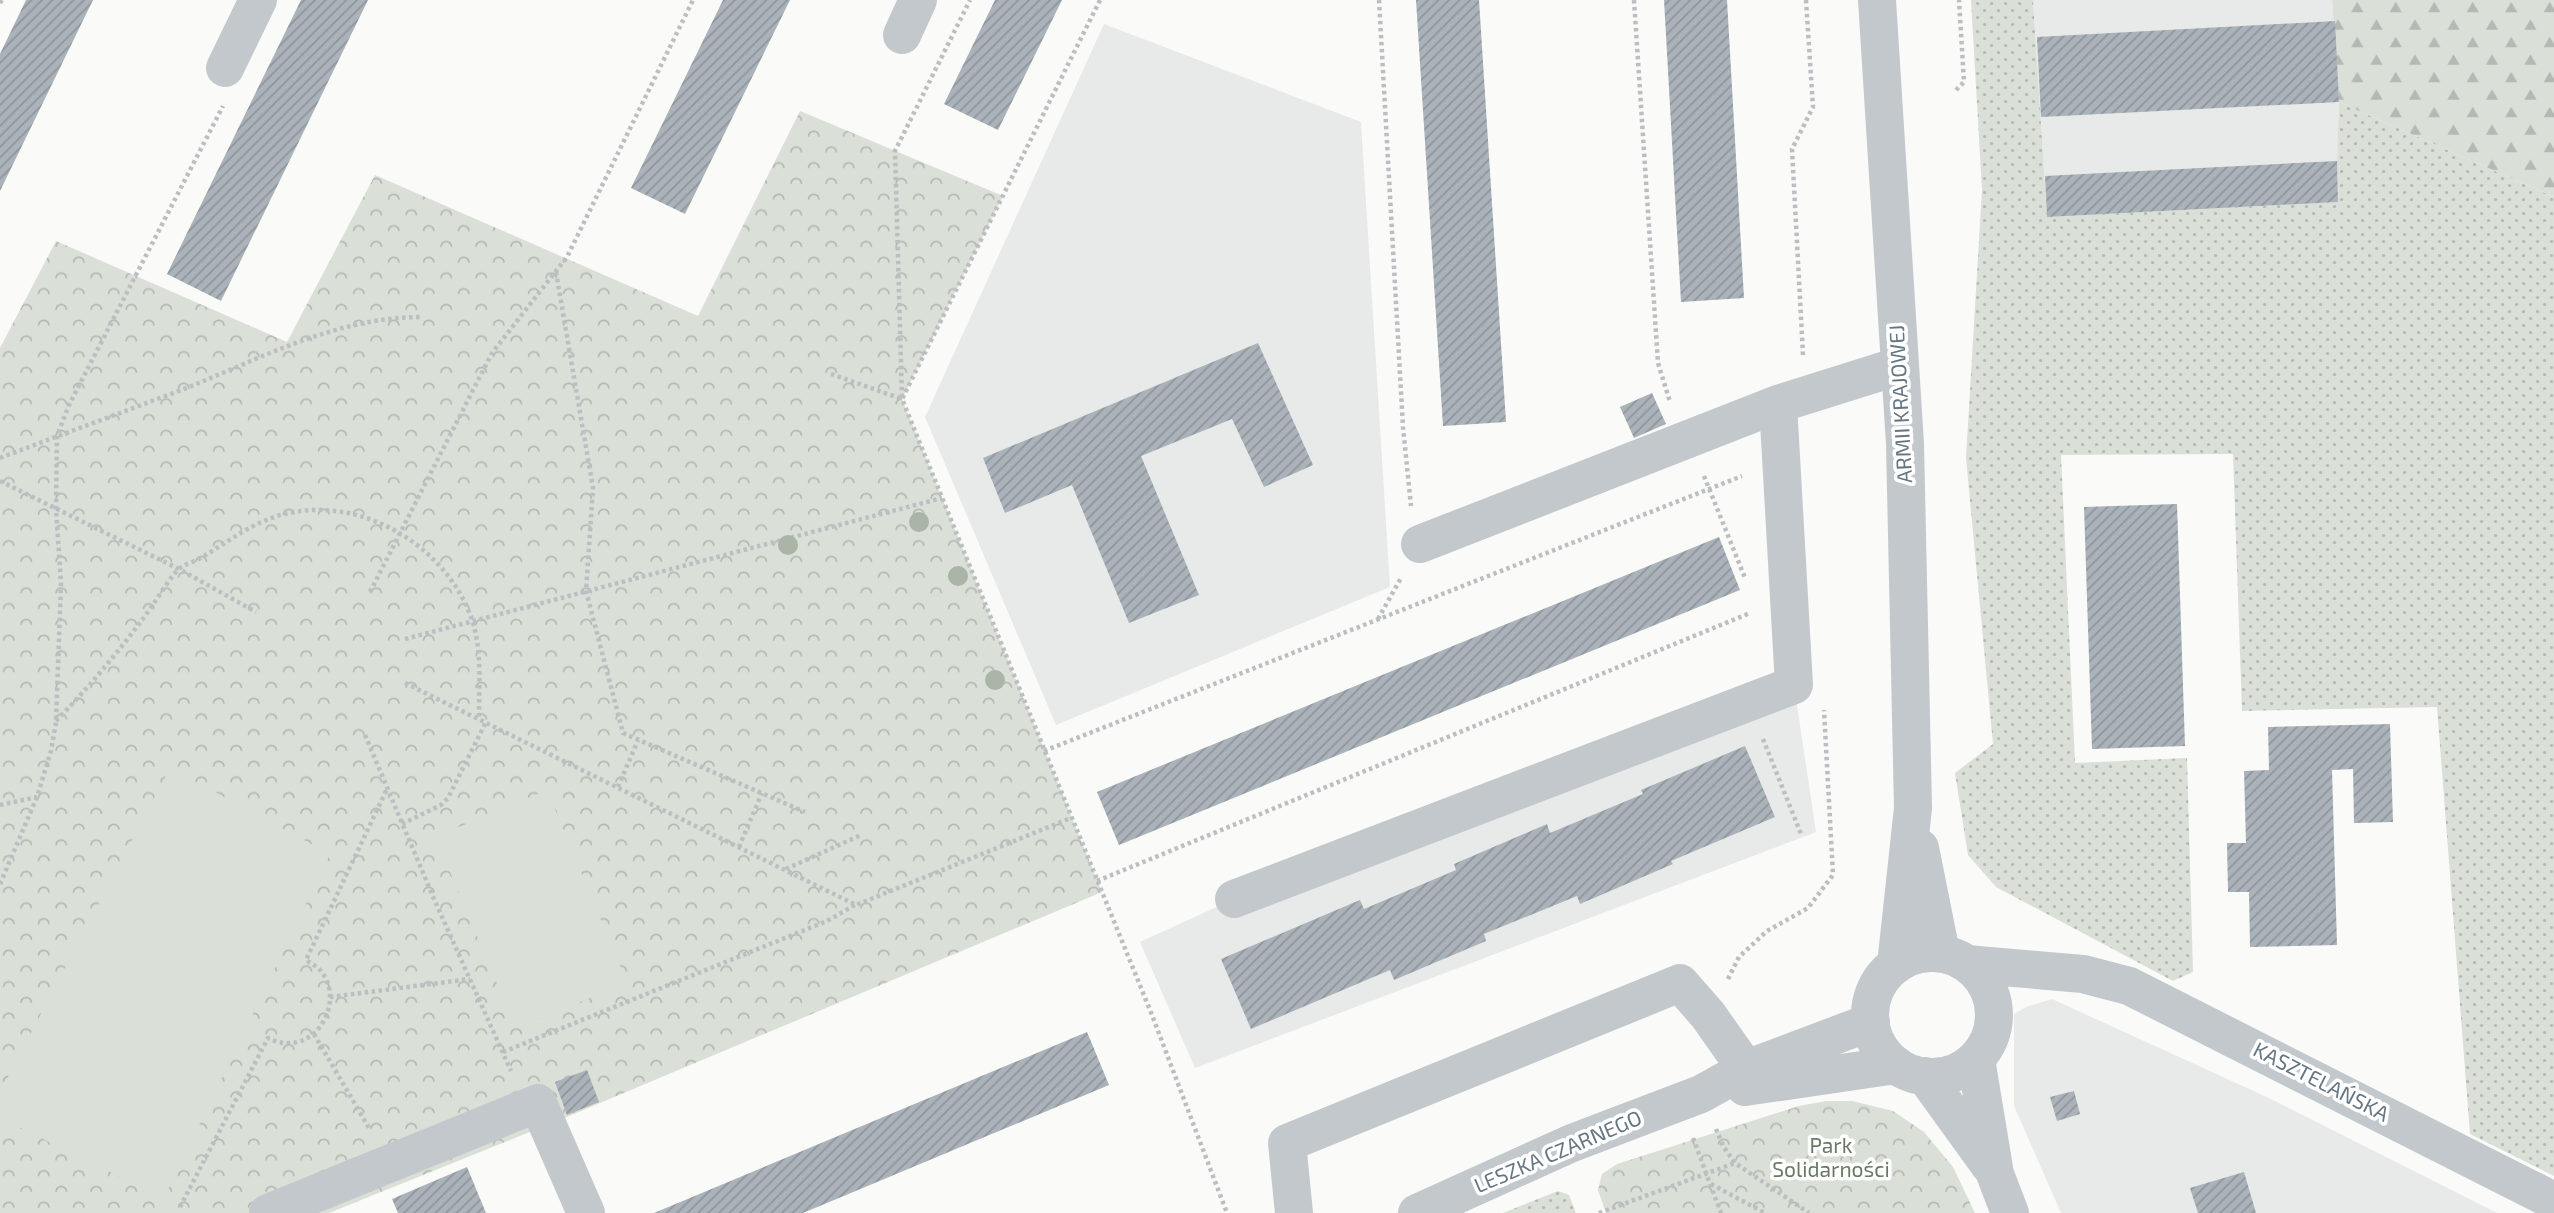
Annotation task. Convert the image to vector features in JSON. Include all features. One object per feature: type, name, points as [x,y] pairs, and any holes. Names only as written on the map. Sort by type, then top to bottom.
[{"type":"street","points":[[225,85],[258,0]]},
{"type":"street","points":[[902,35],[918,0]]},
{"type":"street","name":"ARMII KRAJOWEJ","points":[[1877,0],[1905,444],[1913,808],[1896,965]]},
{"type":"street","points":[[1420,544],[1778,404],[1899,366]]},
{"type":"street","points":[[1234,899],[1794,685],[1778,404]]},
{"type":"street","name":"ARMII KRAJOWEJ","points":[[1913,808],[1954,958]]},
{"type":"street","points":[[1910,1070],[1952,1073],[1976,1059],[1991,1034],[1993,1004],[1989,988],[1980,975],[1954,958],[1925,953],[1896,965],[1884,976],[1876,990],[1871,1005],[1871,1022],[1875,1039],[1884,1053],[1910,1070],[1995,1174]]},
{"type":"street","name":"KASZTELAŃSKA","points":[[1954,958],[2083,974],[2129,986],[2554,1201]]},
{"type":"street","points":[[1993,1004],[2083,974]]},
{"type":"street","points":[[1294,1213],[1286,1143],[1680,983],[1708,1015],[1746,1069]]},
{"type":"street","name":"LESZKA CZARNEGO","points":[[1417,1213],[1572,1143],[1690,1098],[1746,1069],[1871,1022]]},
{"type":"street","points":[[1976,1059],[1995,1174],[2010,1213]]},
{"type":"street","name":"LESZKA CZARNEGO","points":[[1690,1098],[1910,1070]]},
{"type":"street","points":[[268,1213],[538,1103],[586,1213]]},
{"type":"path","points":[[370,592],[492,353],[566,257],[693,0]]},
{"type":"path","points":[[970,0],[895,151],[902,399],[1185,1100],[1227,1213]]},
{"type":"path","points":[[902,399],[1100,0]]},
{"type":"path","points":[[1378,620],[1420,544],[1413,526],[1403,427],[1379,0]]},
{"type":"path","points":[[1806,0],[1813,107]]},
{"type":"path","points":[[1956,90],[1964,82],[1959,0]]},
{"type":"path","points":[[0,884],[37,797],[51,751],[56,722],[61,583],[56,509],[57,436],[69,405],[225,85]]},
{"type":"path","points":[[556,271],[593,488],[586,591],[624,733],[805,812]]},
{"type":"path","points":[[0,458],[138,407],[323,333],[379,319],[421,317]]},
{"type":"path","points":[[831,374],[902,399]]},
{"type":"path","points":[[1044,751],[1782,461]]},
{"type":"path","points":[[0,481],[179,569],[256,612]]},
{"type":"path","points":[[405,639],[942,498]]},
{"type":"path","points":[[56,722],[127,640],[179,569],[243,530],[272,517],[295,512],[328,510],[375,521],[400,533],[436,562],[457,587],[477,638],[479,718]]},
{"type":"path","points":[[1097,881],[1789,599]]},
{"type":"path","points":[[405,683],[856,905]]},
{"type":"path","points":[[402,824],[441,805],[448,798],[486,722]]},
{"type":"path","points":[[365,735],[527,1107]]},
{"type":"path","points":[[618,787],[638,740]]},
{"type":"path","points":[[180,1207],[268,1038],[284,1043],[298,1041],[314,1034],[328,1012],[328,983],[320,970],[306,960],[387,789]]},
{"type":"path","points":[[739,847],[762,793]]},
{"type":"path","points":[[0,805],[37,797]]},
{"type":"path","points":[[503,1052],[827,921],[856,905],[1071,818]]},
{"type":"path","points":[[785,870],[861,835]]},
{"type":"path","points":[[330,997],[470,979]]},
{"type":"path","points":[[314,1034],[369,1128]]},
{"type":"path","points":[[1690,1098],[1706,1175],[1721,1213]]},
{"type":"path","points":[[1599,1213],[1735,1163],[1809,1213]]},
{"type":"path","points":[[1710,1184],[1765,1213]]},
{"type":"shaded area","points":[[2033,0],[2332,0],[2339,102],[2338,202],[2047,217]]},
{"type":"shaded area","points":[[1104,24],[1361,122],[1390,587],[1056,725],[925,417]]},
{"type":"shaded area","points":[[1794,685],[1816,832],[1195,1068],[1140,942],[1234,899]]},
{"type":"shaded area","points":[[2052,999],[2269,1098],[2497,1213],[2061,1213],[2014,1106],[2014,1014],[2026,1007]]},
{"type":"green space","points":[[1971,0],[2033,0],[2047,217],[2338,202],[2339,102],[2554,197],[2554,1176],[2470,1134],[2437,707],[2242,711],[2233,454],[2061,455],[2075,763],[2187,758],[2193,972],[2173,981],[1996,887],[1968,855],[1955,773],[1993,744],[1966,458],[1982,190]]},
{"type":"green space","points":[[2332,0],[2554,0],[2554,197],[2339,102]]},
{"type":"green space","points":[[800,111],[1003,196],[902,399],[1102,892],[562,1119],[329,1213],[0,1213],[0,348],[56,241],[287,342],[375,175],[698,316]]},
{"type":"green space","points":[[170,768],[330,854],[164,1198],[0,1118],[0,1092]]},
{"type":"green space","points":[[547,790],[627,983],[516,1028],[435,837]]},
{"type":"green space","name":"Park Solidarności","points":[[1826,1101],[1852,1101],[1893,1111],[1924,1132],[1953,1167],[1975,1213],[1606,1213],[1598,1190],[1602,1174],[1617,1164],[1799,1106]]},
{"type":"green space","points":[[1558,1191],[1569,1195],[1576,1213],[1503,1213]]},
{"type":"building","points":[[26,0],[93,0],[0,191],[0,54]]},
{"type":"building","points":[[301,0],[368,0],[221,301],[167,274]]},
{"type":"building","points":[[723,0],[790,0],[685,214],[631,188]]},
{"type":"building","points":[[995,0],[1062,0],[998,130],[944,104]]},
{"type":"building","points":[[1416,0],[1479,0],[1506,422],[1443,426]]},
{"type":"building","points":[[1664,0],[1727,0],[1744,298],[1681,302]]},
{"type":"building","points":[[2335,21],[2339,102],[2041,117],[2037,37]]},
{"type":"building","points":[[2337,161],[2338,202],[2047,217],[2045,176]]},
{"type":"building","points":[[1258,343],[1313,465],[1264,487],[1232,419],[1141,456],[1199,595],[1129,623],[1072,485],[1005,513],[983,458]]},
{"type":"building","points":[[1652,393],[1666,424],[1634,438],[1620,407]]},
{"type":"building","points":[[2177,504],[2185,746],[2092,749],[2084,507]]},
{"type":"building","points":[[1719,537],[1740,590],[1119,845],[1097,792]]},
{"type":"building","points":[[2390,724],[2393,822],[2354,823],[2353,769],[2332,770],[2337,945],[2250,947],[2249,892],[2228,892],[2227,843],[2246,843],[2244,771],[2269,770],[2268,727]]},
{"type":"building","points":[[1745,746],[1775,817],[1671,861],[1673,864],[1580,904],[1577,896],[1484,934],[1486,941],[1394,980],[1390,970],[1251,1029],[1221,959],[1360,900],[1364,909],[1456,870],[1454,864],[1547,824],[1550,833],[1643,794],[1641,790]]},
{"type":"building","points":[[1087,1032],[1109,1085],[803,1213],[654,1213]]},
{"type":"building","points":[[587,1070],[599,1102],[567,1115],[555,1082]]},
{"type":"building","points":[[2074,1091],[2080,1114],[2057,1121],[2050,1097]]},
{"type":"building","points":[[467,1167],[486,1213],[398,1213],[392,1199]]},
{"type":"building","points":[[2244,1172],[2256,1213],[2198,1213],[2190,1188]]}]
